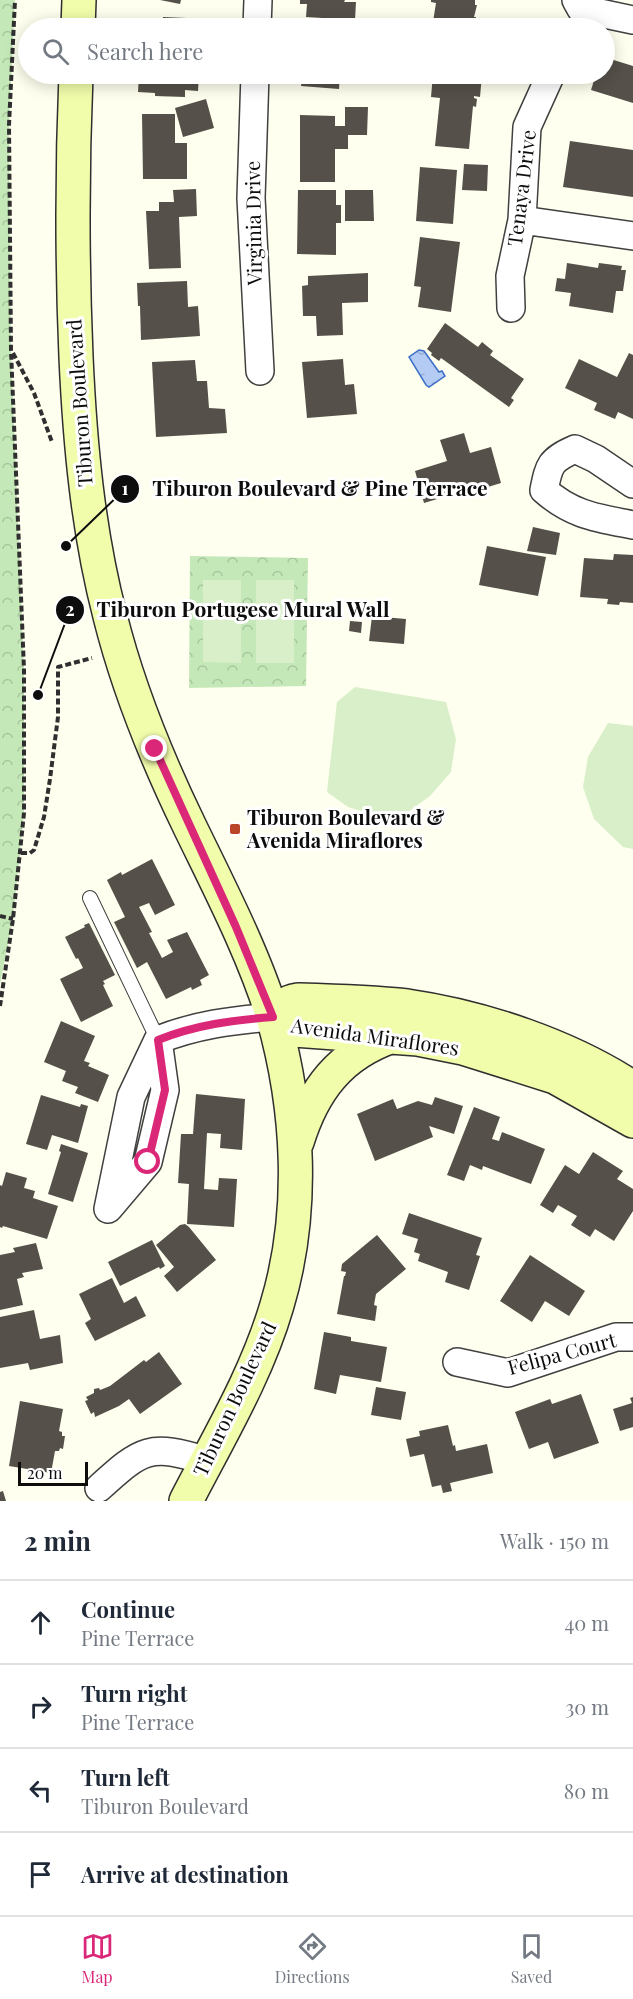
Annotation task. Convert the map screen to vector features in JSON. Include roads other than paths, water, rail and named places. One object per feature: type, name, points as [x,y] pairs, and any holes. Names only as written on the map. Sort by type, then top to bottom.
[{"type":"main road","points":[[78,18],[79,0]]},
{"type":"main road","name":"Tiburon Boulevard","points":[[76,84],[73,242],[75,340],[84,478],[99,570],[111,621],[142,715],[168,780],[246,948],[273,1017],[289,1097],[295,1149],[293,1225],[290,1252],[278,1303],[251,1374],[186,1501]]},
{"type":"main road","name":"Avenida Miraflores","points":[[633,1088],[616,1077],[558,1049],[453,1015],[384,1004],[298,1000],[288,1002],[279,1008],[273,1017],[282,1025],[300,1031],[393,1036],[463,1048],[555,1077],[633,1121]]},
{"type":"main road","points":[[295,1149],[303,1121],[313,1101],[331,1075],[354,1055],[393,1036]]},
{"type":"street","points":[[257,18],[258,0]]},
{"type":"street","points":[[576,13],[633,20]]},
{"type":"street","name":"Virginia Drive","points":[[255,84],[251,198],[260,371]]},
{"type":"street","name":"Tenaya Drive","points":[[511,308],[510,276],[522,220],[527,127],[546,84]]},
{"type":"street","points":[[522,220],[633,236]]},
{"type":"street","points":[[633,484],[596,459],[575,449],[559,456],[547,470],[544,490],[560,504],[592,518],[633,525]]},
{"type":"street","points":[[158,1040],[165,1090],[148,1162],[108,1209],[131,1096],[158,1040],[203,1025],[273,1017]]},
{"type":"street","name":"Felipa Court","points":[[457,1362],[508,1373],[616,1338],[633,1338]]},
{"type":"street","points":[[99,1488],[137,1456],[150,1452],[173,1452],[207,1461]]},
{"type":"lane","points":[[90,898],[158,1040]]},
{"type":"water","points":[[419,350],[424,351],[439,372],[442,371],[445,376],[429,387],[409,357]]},
{"type":"place","name":"Tiburon Boulevard & Pine Terrace","points":[[66,546]]},
{"type":"place","name":"Tiburon Portugese Mural Wall","points":[[38,695]]},
{"type":"place","name":"Tiburon Boulevard & Avenida Miraflores","points":[[235,829]]}]
